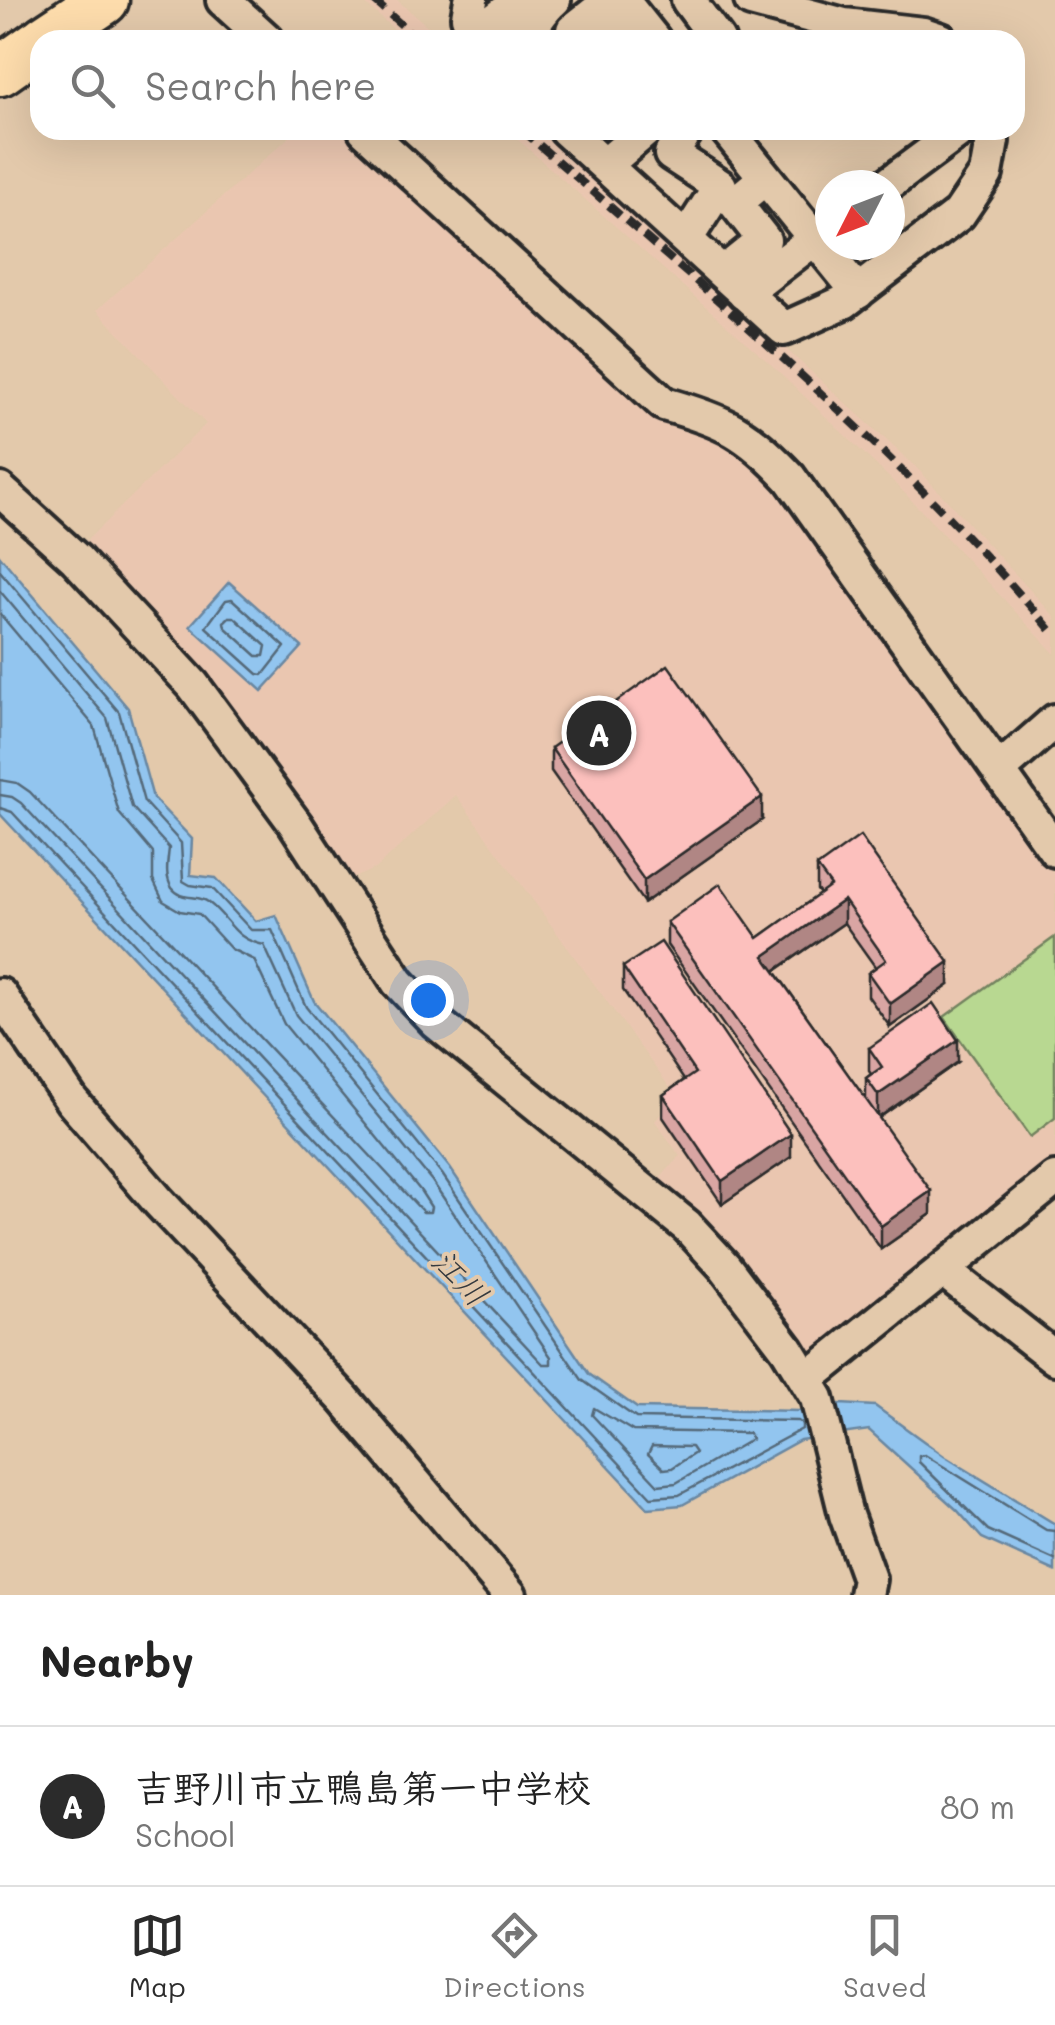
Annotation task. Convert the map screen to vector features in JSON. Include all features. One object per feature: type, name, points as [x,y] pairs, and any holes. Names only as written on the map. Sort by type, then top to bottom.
[{"type":"highway","points":[[59,30],[104,0]]},
{"type":"highway","points":[[0,71],[30,50]]},
{"type":"street","points":[[224,0],[256,30]]},
{"type":"street","points":[[478,25],[521,0]]},
{"type":"street","points":[[532,30],[542,10],[554,0]]},
{"type":"street","points":[[688,0],[710,30]]},
{"type":"street","points":[[751,0],[869,30]]},
{"type":"street","points":[[603,16],[633,30]]},
{"type":"street","points":[[376,140],[664,404],[739,430],[766,452],[790,478],[1055,850]]},
{"type":"street","points":[[577,140],[784,329],[858,292],[960,214],[986,174],[992,140]]},
{"type":"street","points":[[605,165],[634,140]]},
{"type":"street","points":[[680,140],[671,154],[720,186],[686,240]]},
{"type":"street","points":[[744,140],[765,178],[815,226]]},
{"type":"street","points":[[905,172],[948,140]]},
{"type":"street","points":[[733,283],[764,240],[735,203],[765,178]]},
{"type":"street","points":[[733,283],[815,237]]},
{"type":"street","points":[[838,260],[858,292]]},
{"type":"street","points":[[0,490],[76,559],[193,685],[296,825],[398,982],[436,1022],[687,1226],[724,1266],[812,1389],[846,1515],[870,1580],[866,1595]]},
{"type":"street","points":[[999,770],[1055,721]]},
{"type":"street","points":[[0,995],[84,1116],[344,1399],[510,1595]]},
{"type":"street","points":[[812,1389],[943,1270],[1055,1180]]},
{"type":"street","points":[[943,1270],[1055,1358]]},
{"type":"shaded area","points":[[361,0],[397,0],[432,30],[395,30]]},
{"type":"shaded area","points":[[286,140],[360,140],[656,422],[725,444],[777,485],[1055,875],[1055,1164],[809,1365],[652,1187],[680,1156],[655,1121],[676,1096],[456,795],[376,868],[347,881],[83,544],[206,424],[97,310]]},
{"type":"shaded area","points":[[518,140],[556,140],[917,468],[1055,617],[1055,654],[899,487],[775,368]]},
{"type":"green space","points":[[1055,937],[1055,1118],[1030,1137],[944,1017]]},
{"type":"water","name":"江川","points":[[0,556],[128,708],[153,798],[192,839],[190,875],[216,878],[256,921],[276,915],[314,1001],[450,1168],[589,1374],[637,1408],[801,1411],[840,1404],[875,1406],[944,1456],[1055,1524],[1055,1571],[982,1538],[869,1430],[800,1440],[682,1505],[648,1508],[0,814]]},
{"type":"water","points":[[229,582],[302,647],[262,691],[190,626]]},
{"type":"building","points":[[668,665],[762,797],[644,880],[551,748]]},
{"type":"building","points":[[860,836],[949,962],[890,1004],[868,973],[886,960],[844,900],[764,956],[931,1191],[881,1226],[667,922],[720,884],[758,938],[831,886],[817,867]]},
{"type":"building","points":[[661,942],[791,1134],[722,1181],[663,1095],[695,1073],[623,967]]},
{"type":"building","points":[[933,1003],[958,1040],[878,1095],[866,1078],[882,1067],[869,1048]]},
{"type":"railway","points":[[373,0],[408,30]]},
{"type":"railway","points":[[533,140],[865,435],[931,499],[1055,635]]},
{"type":"place","name":"吉野川市立鴨島第一中学校","points":[[599,733]]}]
